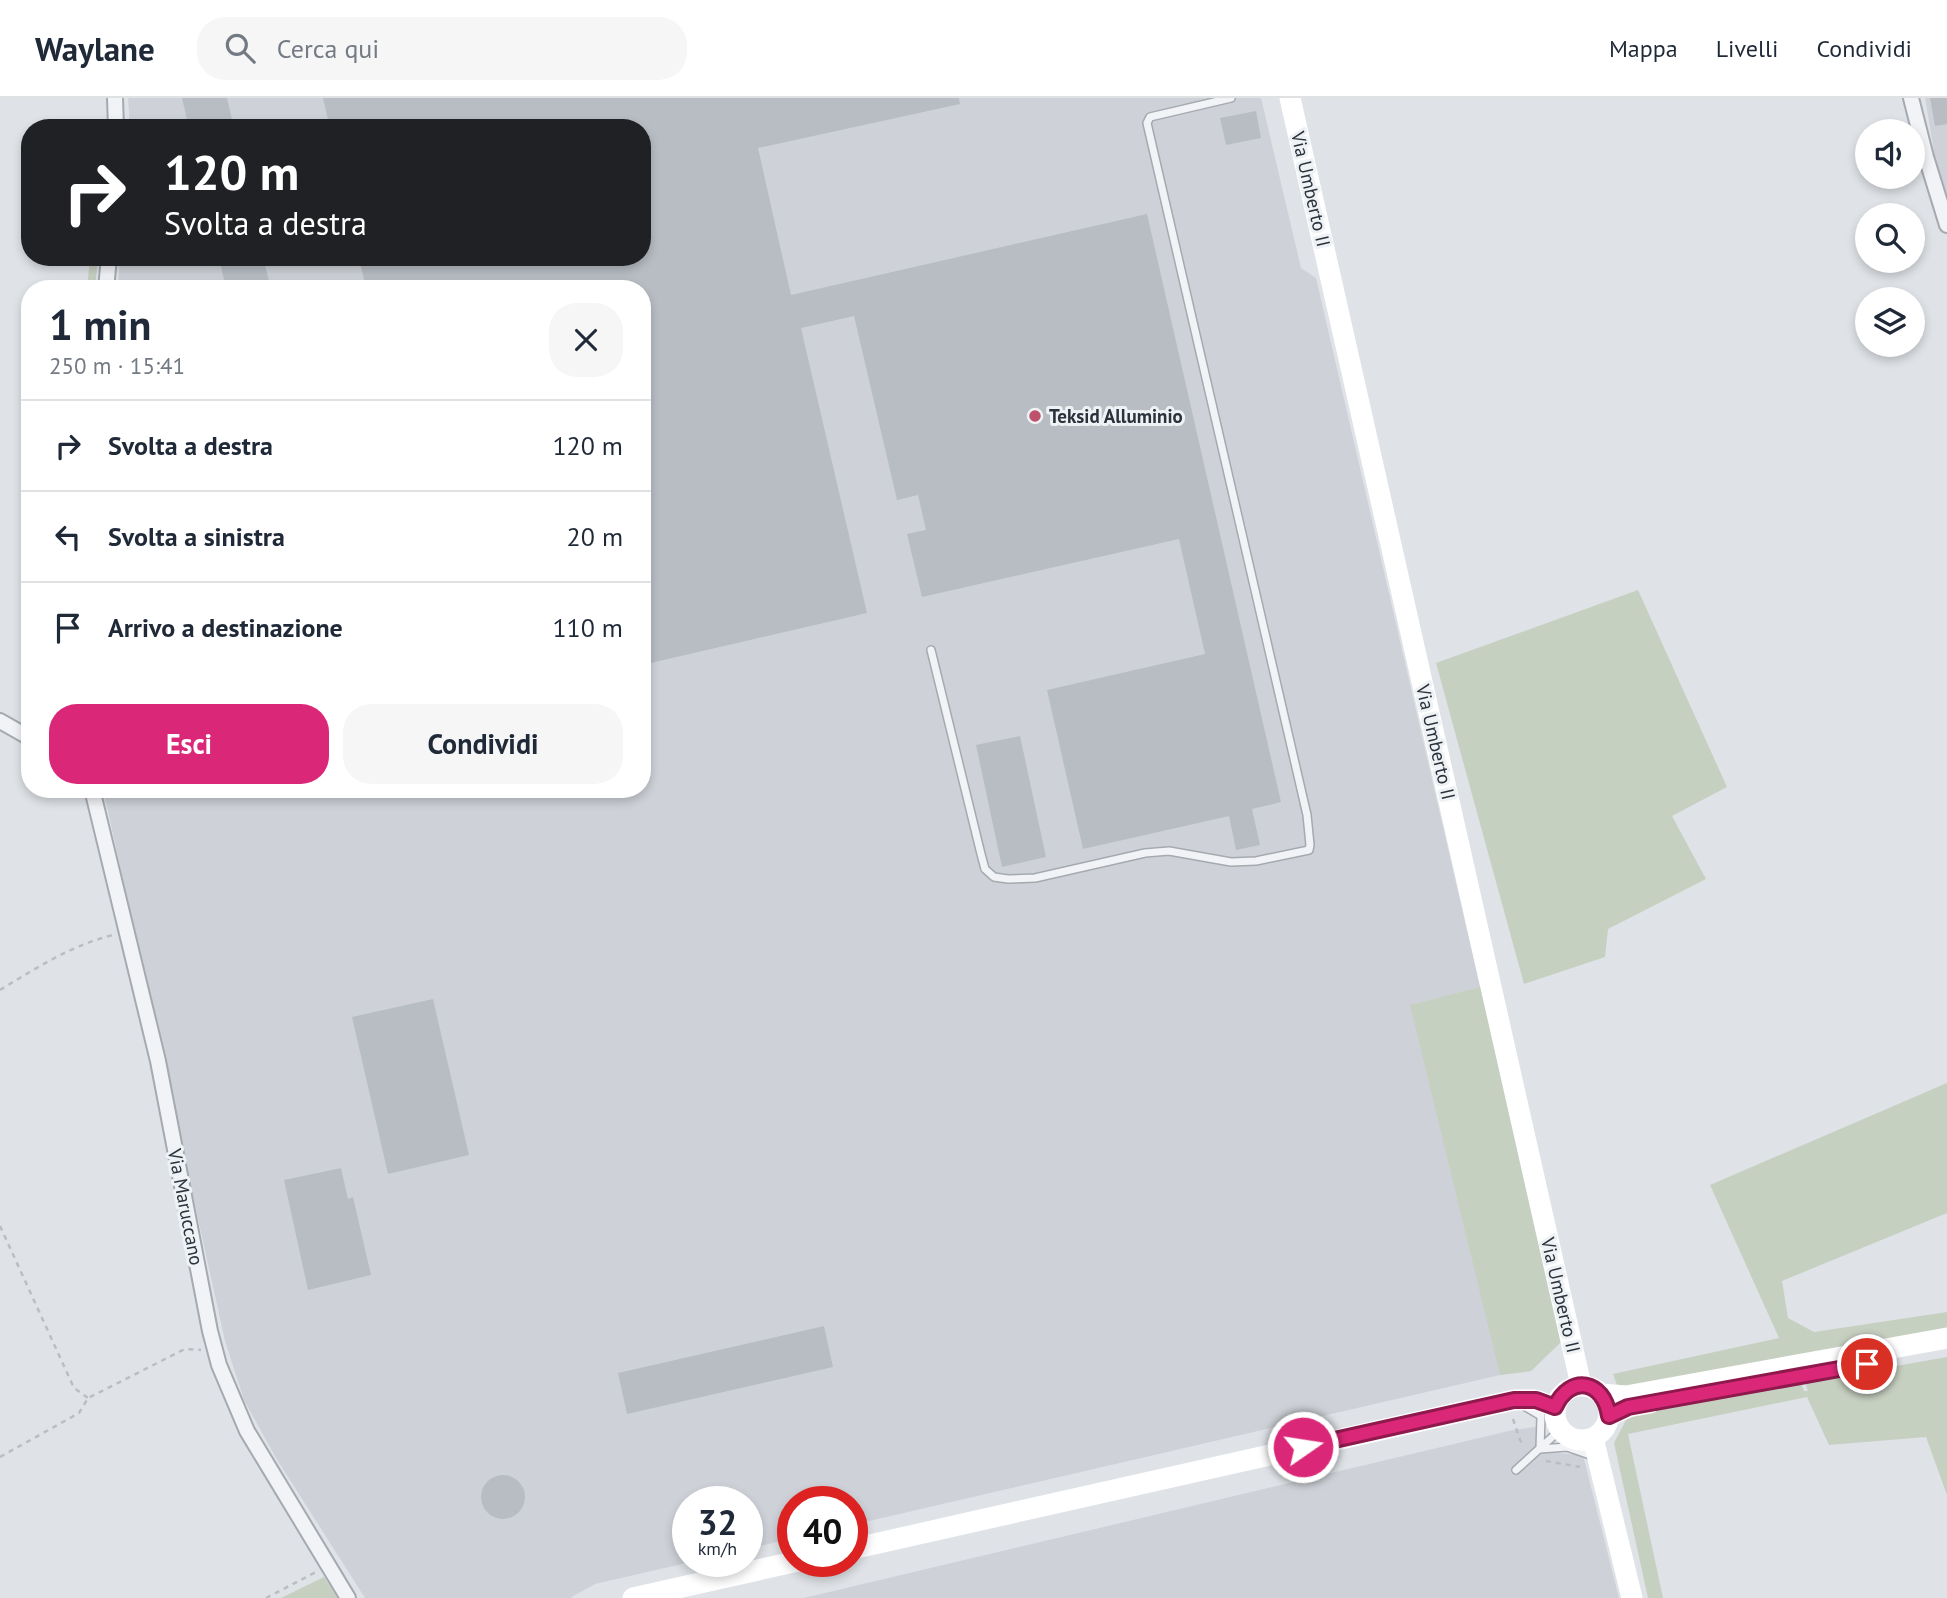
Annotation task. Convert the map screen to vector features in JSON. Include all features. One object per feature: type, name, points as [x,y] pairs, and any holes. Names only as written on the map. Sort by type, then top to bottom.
[{"type":"street","points":[[115,98],[116,119]]},
{"type":"street","name":"Via Umberto II","points":[[1290,98],[1581,1385]]},
{"type":"street","points":[[1911,98],[1942,192],[1947,225]]},
{"type":"street","points":[[0,721],[21,733]]},
{"type":"street","name":"Via Maruccano","points":[[94,798],[158,1061],[210,1331],[219,1365],[247,1431],[348,1598]]},
{"type":"street","points":[[1601,1394],[1626,1396],[1947,1338]]},
{"type":"street","points":[[1609,1416],[1628,1407],[1947,1350]]},
{"type":"street","points":[[1595,1448],[1569,1438],[1560,1430],[1555,1419],[1555,1407],[1560,1396],[1569,1388],[1581,1385],[1592,1388],[1601,1394],[1607,1403],[1609,1416],[1595,1448],[1632,1598]]},
{"type":"street","points":[[868,1545],[1514,1400],[1536,1400],[1555,1407]]},
{"type":"street","points":[[634,1598],[777,1566]]},
{"type":"lane","points":[[931,650],[985,869],[994,877],[1035,878],[1146,853],[1169,851],[1231,862],[1256,861],[1309,850],[1307,815],[1147,123],[1150,117],[1231,98]]},
{"type":"lane","points":[[1514,1400],[1541,1416],[1539,1449]]},
{"type":"lane","points":[[1516,1470],[1560,1430]]},
{"type":"lane","points":[[1539,1449],[1595,1448]]},
{"type":"path","points":[[0,990],[90,940],[127,932]]},
{"type":"path","points":[[0,1226],[74,1388],[88,1398]]},
{"type":"path","points":[[0,1457],[79,1413],[88,1398],[185,1349],[204,1350],[219,1365]]},
{"type":"path","points":[[266,1598],[328,1566]]},
{"type":"shaded area","points":[[128,98],[1261,98],[1301,268],[1316,278],[1562,1341],[1531,1371],[1500,1375],[868,1521],[868,1486],[777,1486],[777,1542],[763,1545],[763,1486],[672,1486],[672,1566],[595,1584],[570,1598],[365,1598],[276,1458],[244,1400],[225,1341],[105,798],[651,798],[651,280],[119,280],[119,266],[651,266],[651,119],[129,119]]},
{"type":"shaded area","points":[[1925,98],[1947,98],[1947,204],[1939,181]]},
{"type":"shaded area","points":[[1536,1427],[1556,1453],[1583,1455],[1619,1598],[804,1598],[1513,1430]]},
{"type":"green space","points":[[89,266],[97,266],[96,280],[88,280]]},
{"type":"green space","points":[[1638,590],[1727,787],[1672,816],[1706,879],[1608,929],[1605,957],[1524,984],[1436,663]]},
{"type":"green space","points":[[1481,987],[1562,1341],[1531,1371],[1500,1375],[1410,1005]]},
{"type":"green space","points":[[1947,1083],[1947,1213],[1782,1281],[1788,1318],[1814,1332],[1947,1312],[1947,1331],[1635,1388],[1617,1385],[1613,1374],[1779,1338],[1710,1185]]},
{"type":"green space","points":[[1947,1357],[1947,1495],[1926,1437],[1829,1445],[1807,1397],[1628,1434],[1663,1598],[1648,1598],[1614,1443],[1626,1420],[1639,1414],[1801,1383],[1804,1391],[1808,1391],[1805,1382]]},
{"type":"green space","points":[[324,1577],[338,1598],[281,1598]]},
{"type":"building","points":[[182,98],[227,98],[232,119],[187,119]]},
{"type":"building","name":"Teksid Alluminio","points":[[323,98],[959,98],[960,104],[758,148],[791,295],[1147,214],[1281,802],[1252,809],[1260,845],[1236,850],[1229,816],[1083,849],[1047,690],[1205,654],[1179,539],[922,597],[907,534],[926,530],[918,495],[897,500],[854,316],[801,328],[867,613],[651,663],[651,280],[364,280],[361,266],[651,266],[651,119],[328,119]]},
{"type":"building","points":[[1930,98],[1947,98],[1947,124],[1935,126]]},
{"type":"building","points":[[1256,111],[1261,138],[1226,145],[1220,118]]},
{"type":"building","points":[[221,266],[265,266],[269,280],[224,280]]},
{"type":"building","points":[[1020,736],[1046,857],[1002,867],[976,745]]},
{"type":"building","points":[[433,999],[469,1155],[388,1174],[352,1017]]},
{"type":"building","points":[[341,1168],[348,1199],[353,1197],[371,1275],[308,1290],[284,1180]]},
{"type":"building","points":[[824,1326],[833,1367],[627,1414],[618,1373]]},
{"type":"building","points":[[503,1475],[512,1476],[519,1481],[524,1488],[524,1506],[519,1513],[512,1518],[503,1519],[494,1518],[487,1513],[482,1506],[481,1497],[482,1488],[487,1481],[494,1476]]},
{"type":"place","name":"Teksid Alluminio","points":[[1035,416]]},
{"type":"route","points":[[1303,1447],[1514,1400],[1536,1400],[1555,1407],[1560,1396],[1569,1388],[1581,1385],[1601,1394],[1607,1403],[1609,1416],[1628,1407],[1867,1364]]}]
